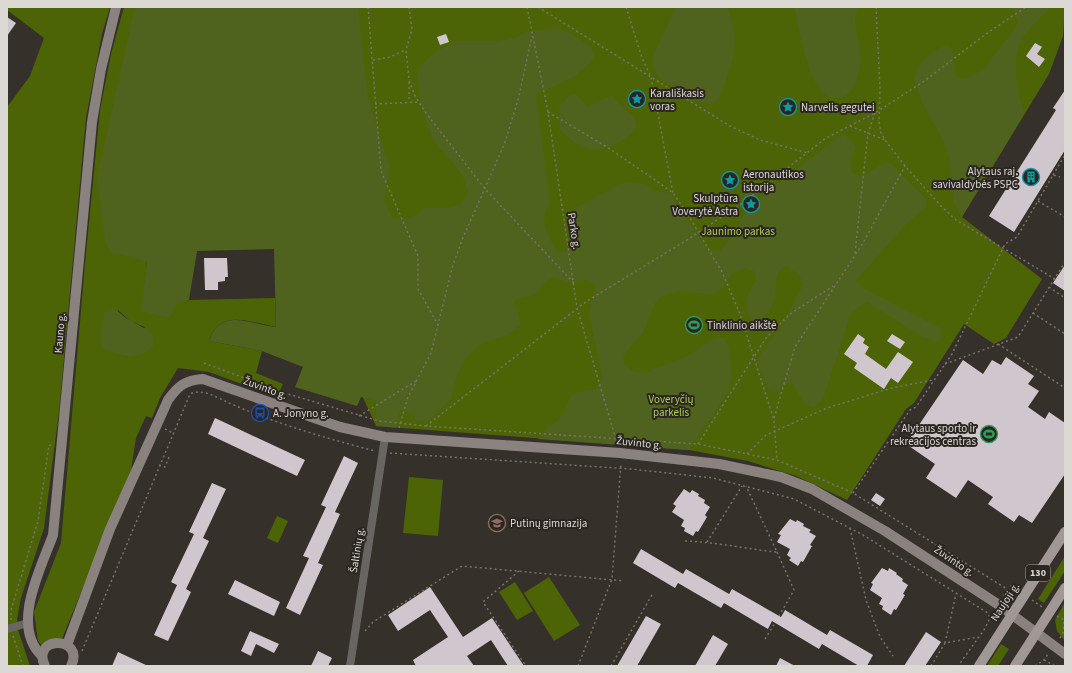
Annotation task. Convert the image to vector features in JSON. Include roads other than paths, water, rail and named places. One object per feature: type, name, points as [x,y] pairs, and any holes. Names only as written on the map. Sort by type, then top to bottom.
[{"type":"main road","name":"Naujoji g.","points":[[979,666],[1065,532]]},
{"type":"main road","points":[[1015,666],[1065,588]]},
{"type":"street","name":"Kauno g.","points":[[45,666],[42,656],[36,650],[30,639],[28,623],[30,598],[53,535],[92,122],[101,69],[116,7]]},
{"type":"street","name":"Žuvinto g.","points":[[67,645],[110,529],[168,400],[178,387],[186,381],[203,379],[340,427],[385,437],[620,453],[719,464],[781,477],[812,489],[885,531],[1012,614],[1065,654]]},
{"type":"street","name":"Šaltinių g.","points":[[350,666],[384,453],[385,437]]},
{"type":"street","points":[[9,629],[28,623]]},
{"type":"street","points":[[42,656],[50,644],[58,642],[67,645],[73,654],[70,666]]},
{"type":"place","name":"Karališkasis voras","points":[[637,99]]},
{"type":"place","name":"Narvelis gegutei","points":[[788,107]]},
{"type":"place","name":"Alytaus raj. savivaldybės PSPC","points":[[1031,177]]},
{"type":"place","name":"Aeronautikos istorija","points":[[730,180]]},
{"type":"place","name":"Skulptūra Voverytė Astra","points":[[751,204]]},
{"type":"place","name":"Tinklinio aikštė","points":[[694,325]]},
{"type":"place","name":"A. Jonyno g.","points":[[260,413]]},
{"type":"place","name":"Alytaus sporto ir rekreacijos centras","points":[[989,434]]},
{"type":"place","name":"Putinų gimnazija","points":[[497,523]]},
{"type":"park label","name":"Jaunimo parkas","points":[[738,231]]},
{"type":"park label","name":"Voveryčių parkelis","points":[[671,405]]}]
